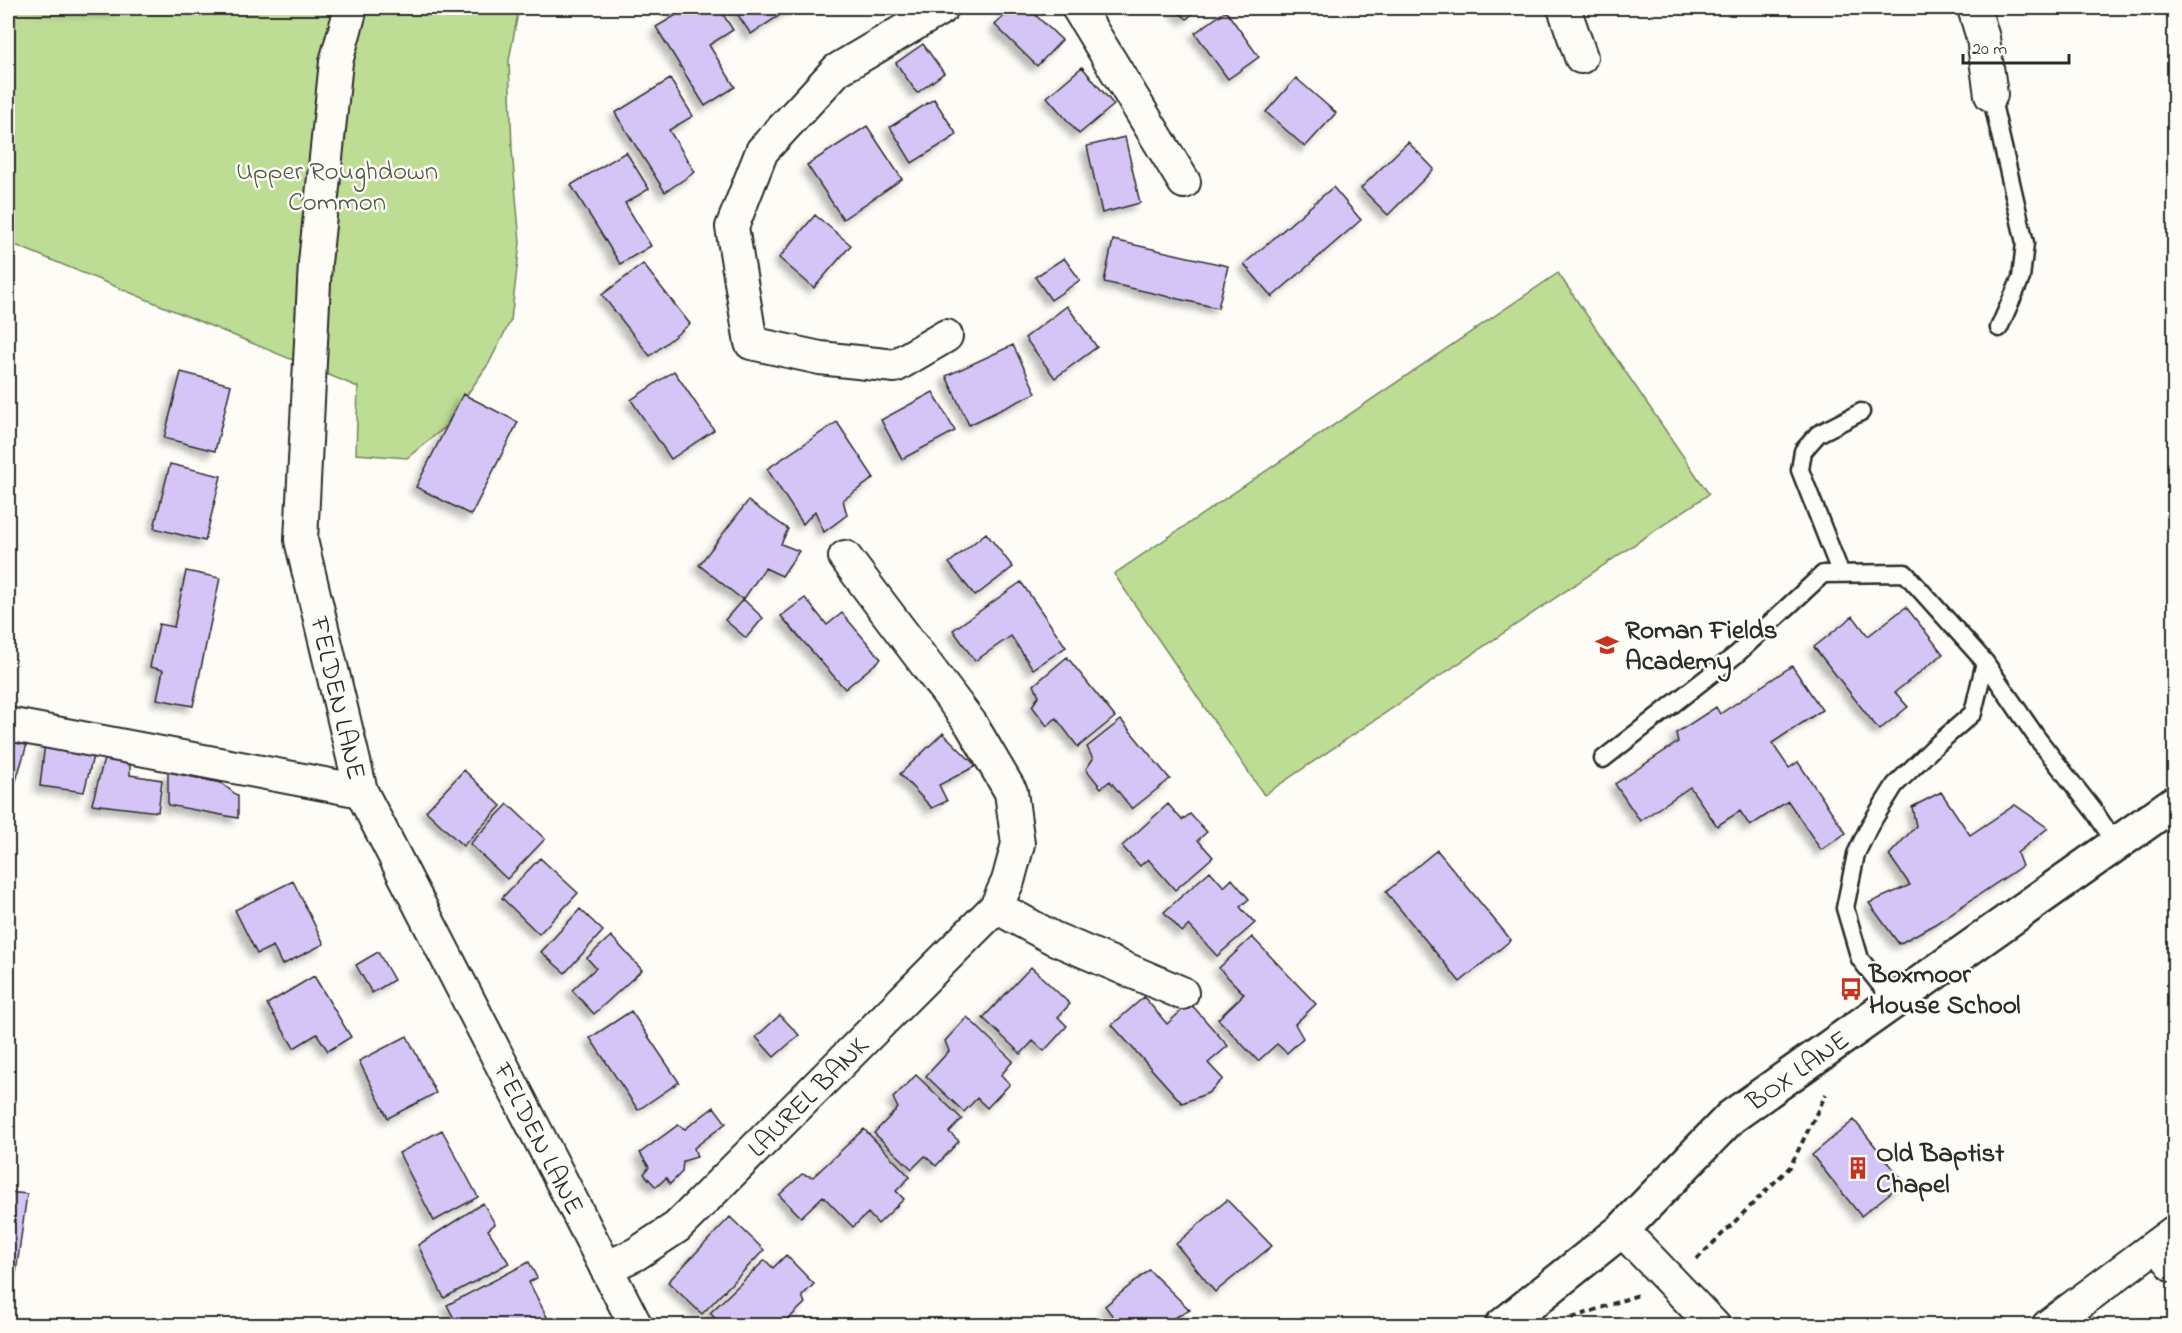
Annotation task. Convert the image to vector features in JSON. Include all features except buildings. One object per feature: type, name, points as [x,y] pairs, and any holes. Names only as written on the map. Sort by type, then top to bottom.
[{"type":"main road","name":"BOX LANE","points":[[1502,1326],[1622,1230],[1731,1117],[2175,803]]},
{"type":"street","name":"FELDEN LANE","points":[[351,8],[336,62],[315,263],[301,540],[361,791],[636,1326]]},
{"type":"street","points":[[942,8],[837,70],[762,151],[732,227],[751,343],[820,358],[895,366],[946,336]]},
{"type":"street","points":[[1078,8],[1184,182]]},
{"type":"street","points":[[1564,8],[1581,57]]},
{"type":"street","points":[[1974,8],[1983,38],[1991,95]]},
{"type":"street","name":"LAUREL BANK","points":[[606,1268],[636,1254],[677,1227],[996,908],[1008,882],[1018,844],[1011,792],[971,724],[844,557]]},
{"type":"street","points":[[8,724],[361,791]]},
{"type":"street","points":[[996,908],[1053,938],[1182,993]]},
{"type":"street","points":[[1622,1230],[1671,1284],[1714,1326]]},
{"type":"street","points":[[2048,1326],[2169,1248]]},
{"type":"lane","points":[[1991,95],[2025,243],[2021,278],[1999,328]]},
{"type":"lane","points":[[1841,574],[1800,470],[1803,452],[1818,434],[1861,412]]},
{"type":"lane","points":[[1603,759],[1737,654],[1823,574],[1905,573],[1984,662],[2116,844]]},
{"type":"lane","points":[[1893,1001],[1860,959],[1845,908],[1856,854],[1869,825],[1895,785],[1973,713],[1984,662]]},
{"type":"path","points":[[1570,1318],[1671,1284],[1790,1167],[1830,1085]]},
{"type":"green space","name":"Upper Roughdown Common","points":[[8,8],[519,8],[509,60],[512,150],[520,243],[511,320],[489,363],[444,428],[407,458],[356,454],[358,387],[8,242]]},
{"type":"green space","points":[[1558,273],[1709,494],[1264,795],[1114,574]]},
{"type":"place","name":"Roman Fields Academy","points":[[1607,645]]},
{"type":"place","name":"Boxmoor House School","points":[[1851,989]]},
{"type":"place","name":"Old Baptist Chapel","points":[[1858,1168]]}]
